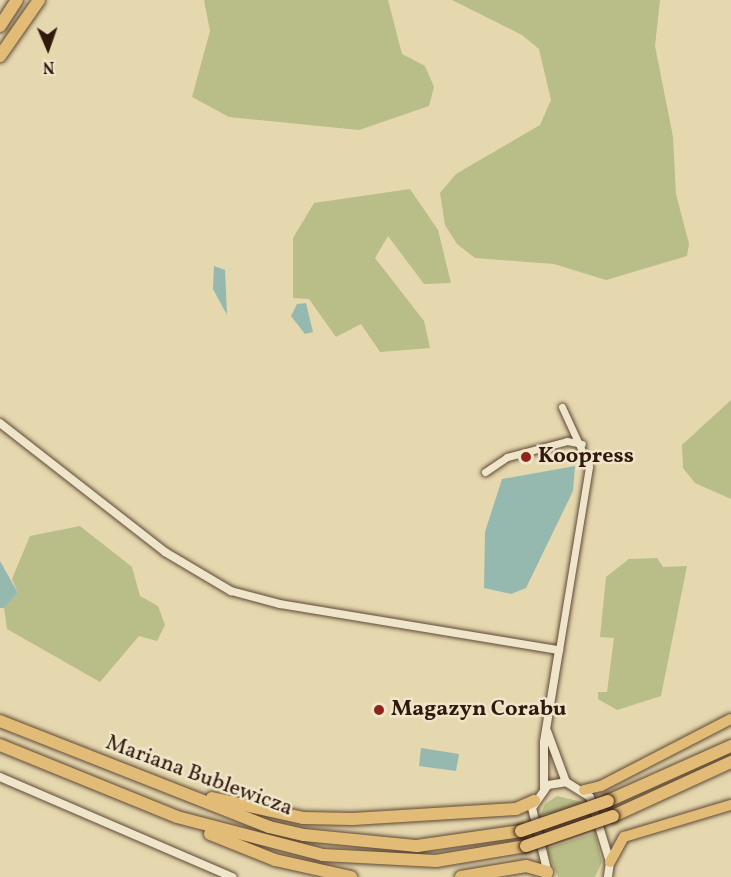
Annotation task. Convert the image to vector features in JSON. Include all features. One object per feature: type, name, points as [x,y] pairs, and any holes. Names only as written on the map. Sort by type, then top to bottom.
[{"type":"highway","points":[[0,56],[39,0]]},
{"type":"highway","points":[[0,26],[17,1]]},
{"type":"highway","name":"Mariana Bublewicza","points":[[0,721],[268,827],[360,843],[461,842],[520,831],[608,801],[731,746]]},
{"type":"highway","name":"Mariana Bublewicza","points":[[0,745],[177,817],[268,844],[345,858],[436,861],[526,846],[613,816],[731,762]]},
{"type":"highway","points":[[157,784],[303,818],[516,809],[534,801]]},
{"type":"highway","points":[[177,817],[275,860],[351,877]]},
{"type":"highway","points":[[461,877],[526,866],[548,874]]},
{"type":"main road","points":[[584,790],[602,786],[731,719]]},
{"type":"main road","points":[[609,872],[624,837],[731,805]]},
{"type":"street","points":[[548,874],[532,824],[534,801],[544,788],[547,730],[588,481],[582,444],[561,407]]},
{"type":"street","points":[[0,423],[165,552],[231,591],[280,604],[559,650]]},
{"type":"street","points":[[485,472],[507,457],[567,441],[582,444]]},
{"type":"street","points":[[547,730],[566,782]]},
{"type":"street","points":[[0,777],[232,877]]},
{"type":"street","points":[[544,788],[566,782],[584,790],[609,872]]},
{"type":"green space","points":[[204,0],[388,0],[402,54],[425,66],[434,87],[429,106],[359,130],[229,117],[192,97],[210,31]]},
{"type":"green space","points":[[452,0],[660,0],[655,46],[673,137],[676,194],[689,244],[687,256],[606,280],[554,264],[475,258],[457,244],[445,225],[440,193],[456,174],[540,125],[551,100],[539,49],[522,35]]},
{"type":"green space","points":[[410,189],[438,230],[451,283],[424,284],[388,236],[375,258],[424,321],[430,348],[380,352],[361,324],[336,337],[309,299],[293,298],[293,238],[314,203]]},
{"type":"green space","points":[[731,400],[731,499],[695,483],[683,468],[682,445]]},
{"type":"green space","points":[[80,526],[132,567],[140,596],[158,606],[165,625],[157,641],[139,636],[100,682],[7,629],[4,608],[18,593],[12,579],[30,536]]},
{"type":"green space","points":[[657,558],[663,567],[687,566],[661,696],[617,710],[598,699],[598,692],[607,692],[614,638],[600,637],[606,577],[629,559]]},
{"type":"green space","points":[[557,796],[582,802],[540,816],[545,804]]},
{"type":"green space","points":[[595,833],[602,862],[595,877],[558,877],[546,849]]},
{"type":"water","points":[[214,266],[225,270],[227,315],[213,289]]},
{"type":"water","points":[[306,303],[313,332],[305,334],[291,316],[297,304]]},
{"type":"water","points":[[575,466],[573,491],[526,588],[511,594],[484,588],[485,532],[502,479]]},
{"type":"water","points":[[0,561],[18,593],[4,608],[0,608]]},
{"type":"water","points":[[421,748],[459,754],[456,771],[419,766]]},
{"type":"place","name":"Koopress","points":[[526,457]]},
{"type":"place","name":"Magazyn Corabu","points":[[379,710]]}]
